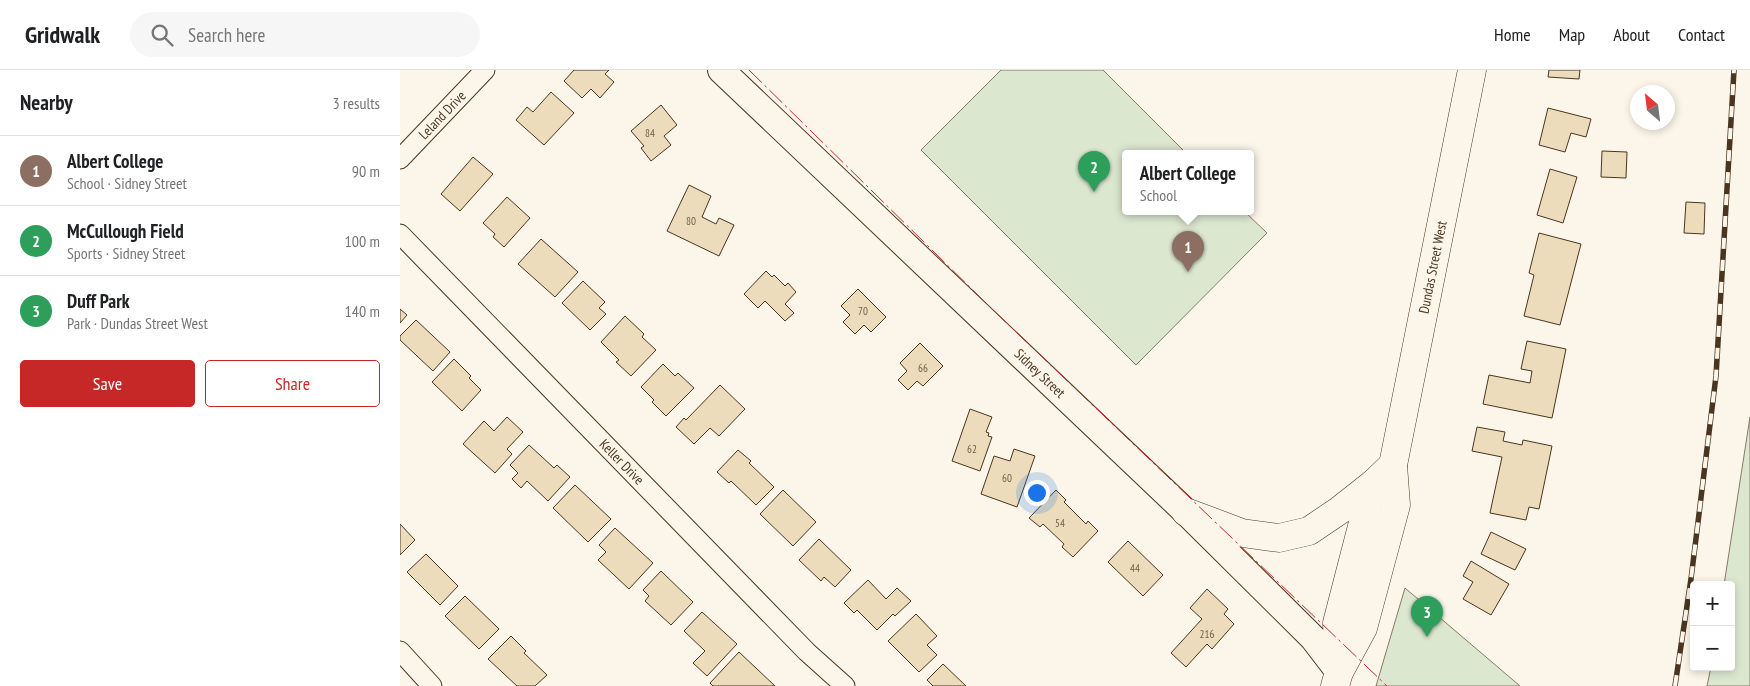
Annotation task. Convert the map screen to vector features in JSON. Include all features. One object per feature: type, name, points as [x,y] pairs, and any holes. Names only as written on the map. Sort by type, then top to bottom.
[{"type":"main road","name":"Sidney Street","points":[[721,70],[1186,512],[1313,638],[1341,681]]},
{"type":"main road","name":"Dundas Street West","points":[[1341,681],[1363,628],[1396,505],[1393,464],[1472,70]]},
{"type":"main road","points":[[1186,512],[1242,533],[1279,538],[1309,532],[1363,493],[1393,464]]},
{"type":"main road","points":[[1341,681],[1337,623],[1373,484]]},
{"type":"street","name":"Leland Drive","points":[[400,159],[484,70]]},
{"type":"street","name":"Keller Drive","points":[[400,234],[807,652],[844,686]]},
{"type":"street","points":[[400,651],[432,686]]},
{"type":"green space","points":[[1001,70],[1103,70],[1183,150],[1122,150],[1122,215],[1248,215],[1267,233],[1136,365],[921,150]]},
{"type":"green space","points":[[1750,417],[1750,686],[1707,686],[1710,671],[1735,671],[1735,581],[1725,581]]},
{"type":"green space","points":[[1405,588],[1520,686],[1376,686]]},
{"type":"building","points":[[574,70],[609,70],[605,74],[614,82],[600,98],[591,89],[582,98],[564,81]]},
{"type":"building","points":[[1549,70],[1580,70],[1579,79],[1548,77]]},
{"type":"building","points":[[551,92],[574,113],[544,145],[516,120],[527,107],[533,112]]},
{"type":"building","points":[[661,105],[677,125],[664,136],[671,145],[651,161],[641,148],[644,146],[631,131]]},
{"type":"building","points":[[1548,108],[1591,119],[1586,137],[1571,133],[1565,152],[1539,145]]},
{"type":"building","points":[[1602,151],[1627,152],[1626,178],[1601,177]]},
{"type":"building","points":[[473,157],[493,174],[460,211],[441,194]]},
{"type":"building","points":[[1550,169],[1577,177],[1563,223],[1537,215]]},
{"type":"building","points":[[689,185],[711,196],[702,217],[716,224],[719,218],[734,225],[719,256],[667,231]]},
{"type":"building","points":[[507,197],[530,218],[504,247],[493,237],[495,234],[483,223]]},
{"type":"building","points":[[1686,202],[1705,203],[1704,234],[1684,233]]},
{"type":"building","points":[[1539,233],[1581,244],[1560,325],[1524,316],[1534,275],[1529,273]]},
{"type":"building","points":[[541,239],[578,272],[555,297],[518,264]]},
{"type":"building","points":[[766,271],[772,277],[774,275],[785,286],[788,283],[796,292],[785,304],[794,313],[785,321],[765,301],[758,308],[744,294]]},
{"type":"building","points":[[583,281],[605,302],[599,308],[606,314],[590,330],[562,303]]},
{"type":"building","points":[[858,289],[886,317],[871,332],[864,325],[855,334],[843,322],[850,315],[841,306]]},
{"type":"building","points":[[400,309],[407,315],[400,323]]},
{"type":"building","points":[[625,316],[644,334],[642,337],[656,350],[631,376],[616,362],[619,360],[601,342]]},
{"type":"building","points":[[416,320],[450,352],[433,371],[400,340],[400,336]]},
{"type":"building","points":[[1527,341],[1566,349],[1552,418],[1483,404],[1489,375],[1530,383],[1532,371],[1521,369]]},
{"type":"building","points":[[920,343],[943,366],[923,386],[917,381],[908,390],[898,380],[907,371],[900,363]]},
{"type":"building","points":[[454,359],[471,376],[469,378],[481,390],[462,411],[432,382]]},
{"type":"building","points":[[663,364],[675,376],[678,373],[694,388],[666,416],[641,387]]},
{"type":"building","points":[[720,385],[745,409],[719,436],[710,428],[694,444],[676,427],[684,418],[686,420]]},
{"type":"building","points":[[970,409],[992,417],[986,432],[989,433],[988,436],[992,437],[980,471],[952,461]]},
{"type":"building","points":[[507,417],[523,432],[507,449],[512,454],[495,473],[463,444],[484,421],[494,431]]},
{"type":"building","points":[[1477,427],[1505,432],[1503,441],[1522,445],[1523,440],[1552,446],[1539,509],[1529,507],[1526,520],[1490,513],[1502,457],[1472,451]]},
{"type":"building","points":[[529,445],[554,468],[557,465],[570,477],[548,501],[527,481],[521,488],[512,479],[518,473],[510,465]]},
{"type":"building","points":[[1014,449],[1035,456],[1017,507],[981,494],[994,456],[1010,461]]},
{"type":"building","points":[[738,450],[751,461],[749,463],[774,487],[756,505],[731,481],[729,483],[717,472]]},
{"type":"building","points":[[575,485],[611,519],[588,542],[553,508]]},
{"type":"building","points":[[783,490],[816,522],[793,546],[760,514]]},
{"type":"building","points":[[1056,490],[1066,500],[1064,502],[1086,524],[1088,521],[1098,531],[1073,557],[1062,547],[1064,544],[1043,524],[1040,527],[1029,518]]},
{"type":"building","points":[[400,524],[415,540],[400,555]]},
{"type":"building","points":[[615,528],[653,563],[629,589],[598,560],[606,552],[599,545]]},
{"type":"building","points":[[1491,532],[1526,549],[1515,570],[1481,554]]},
{"type":"building","points":[[819,539],[851,570],[835,587],[824,577],[821,581],[799,560]]},
{"type":"building","points":[[1128,541],[1163,575],[1143,596],[1108,562]]},
{"type":"building","points":[[426,554],[458,586],[440,605],[407,572]]},
{"type":"building","points":[[1471,561],[1509,584],[1491,615],[1463,599],[1473,582],[1463,576]]},
{"type":"building","points":[[661,571],[693,602],[671,625],[645,601],[649,596],[643,590]]},
{"type":"building","points":[[868,580],[886,599],[897,588],[911,601],[895,616],[893,614],[877,630],[857,610],[854,613],[844,603]]},
{"type":"building","points":[[1207,589],[1228,609],[1224,614],[1234,624],[1212,649],[1207,644],[1186,667],[1171,653],[1202,619],[1190,608]]},
{"type":"building","points":[[465,596],[499,629],[479,649],[445,616]]},
{"type":"building","points":[[702,612],[737,644],[707,676],[693,663],[705,651],[684,631]]},
{"type":"building","points":[[916,614],[937,636],[927,645],[937,655],[919,672],[888,641]]},
{"type":"building","points":[[511,636],[526,651],[524,653],[547,675],[535,686],[517,686],[488,659]]},
{"type":"building","points":[[739,652],[775,686],[713,686],[710,683]]},
{"type":"building","points":[[943,664],[966,686],[933,686],[927,680]]},
{"type":"railway","points":[[1675,686],[1691,579],[1716,376],[1734,70]]},
{"type":"power","points":[[749,70],[992,309],[1387,686]]},
{"type":"place","name":"McCullough Field","points":[[1094,192]]},
{"type":"place","name":"Albert College","points":[[1188,272]]},
{"type":"place","name":"Duff Park","points":[[1427,637]]}]
